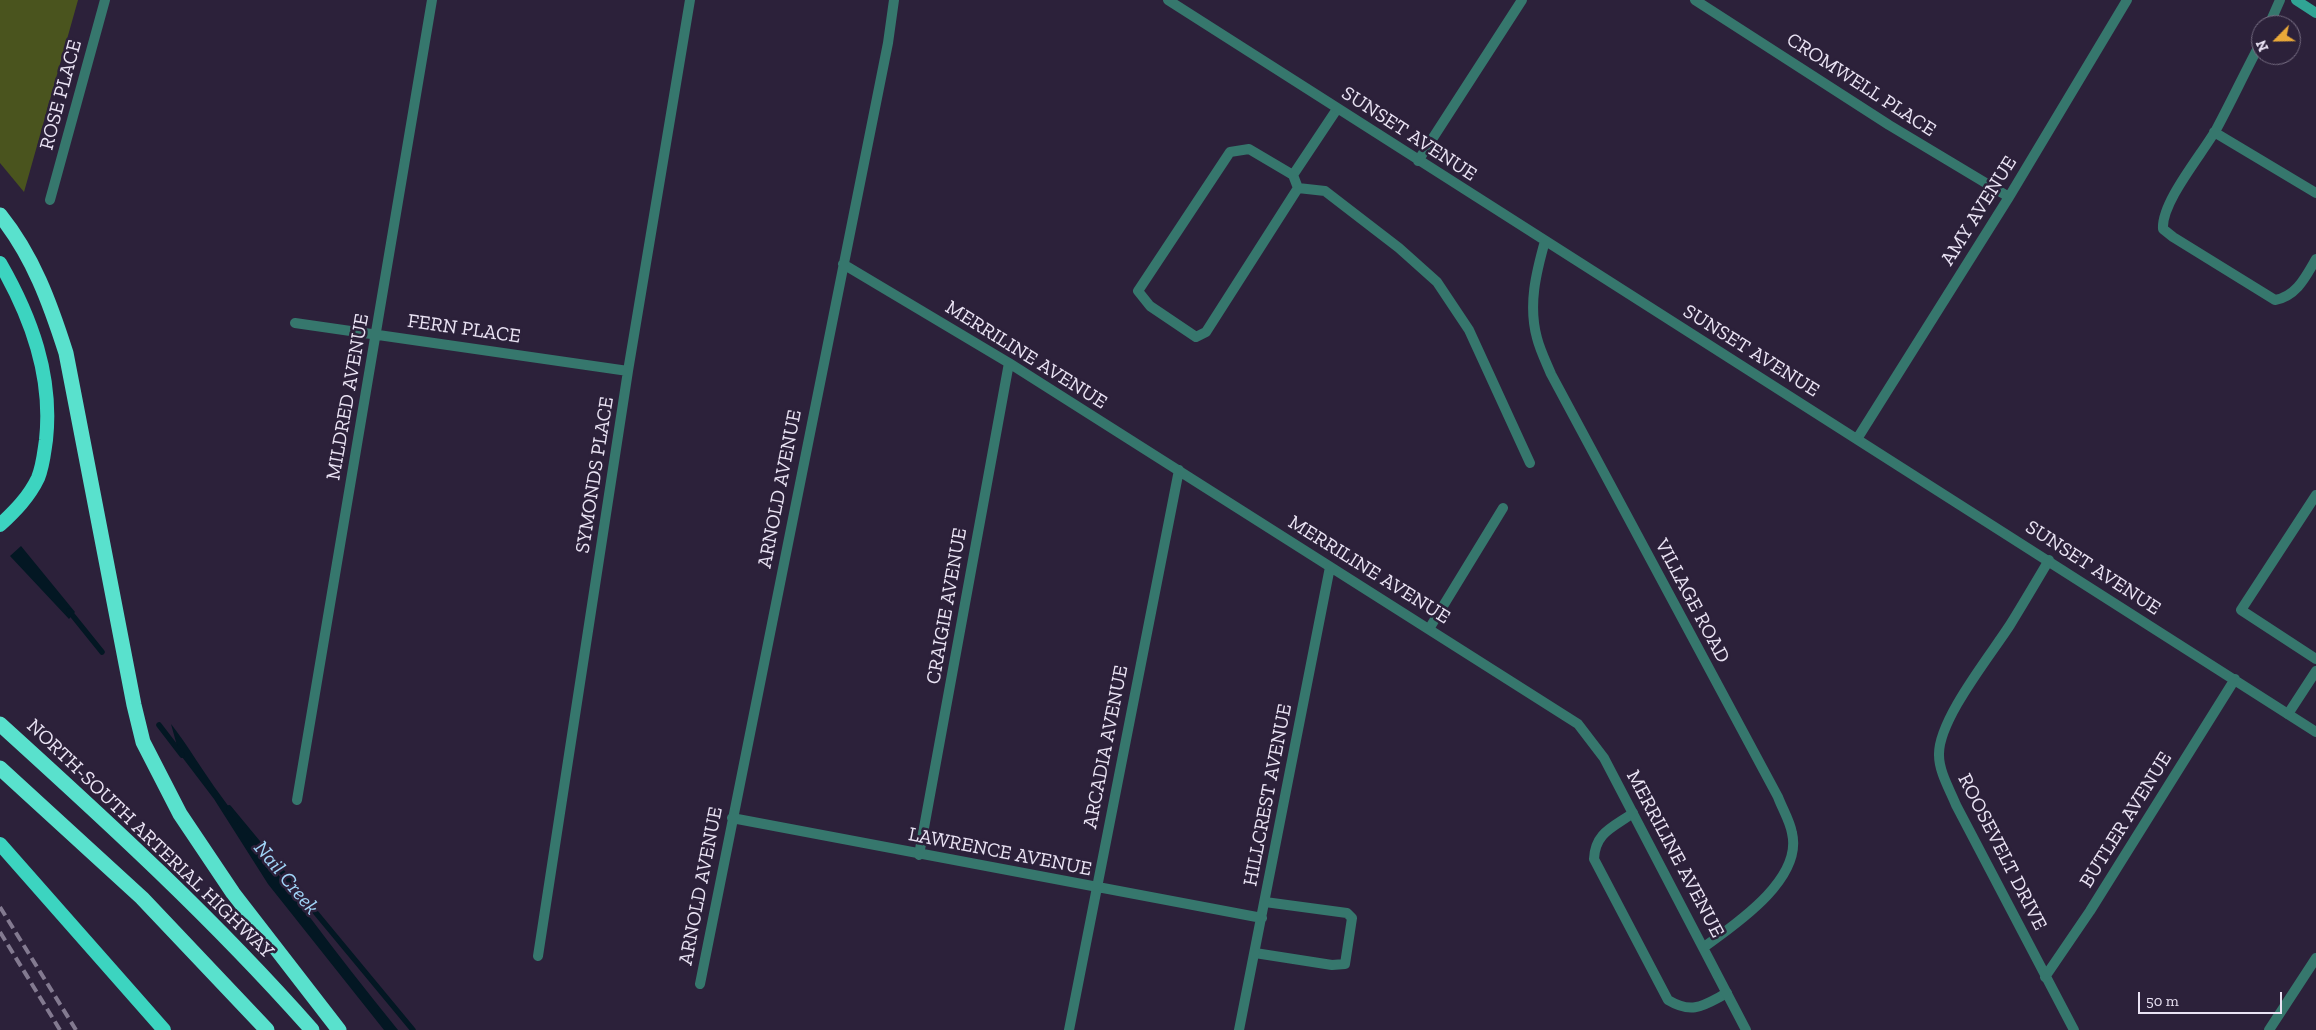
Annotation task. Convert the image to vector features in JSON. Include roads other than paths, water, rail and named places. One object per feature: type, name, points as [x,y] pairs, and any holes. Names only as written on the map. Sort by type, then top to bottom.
[{"type":"highway","points":[[0,215],[15,233],[34,266],[66,353],[132,695],[143,742],[180,814],[233,893],[339,1030]]},
{"type":"highway","points":[[0,263],[21,301],[34,334],[43,369],[48,424],[43,461],[38,478],[19,507],[0,525]]},
{"type":"highway","name":"NORTH-SOUTH ARTERIAL HIGHWAY","points":[[0,724],[146,858],[254,965],[312,1030]]},
{"type":"highway","points":[[0,768],[142,898],[267,1030]]},
{"type":"highway","points":[[0,844],[164,1030]]},
{"type":"main road","points":[[2296,0],[2316,13]]},
{"type":"street","name":"ROSE PLACE","points":[[50,200],[105,0]]},
{"type":"street","name":"MILDRED AVENUE","points":[[296,800],[377,334],[432,0]]},
{"type":"street","name":"SYMONDS PLACE","points":[[538,956],[628,371],[690,0]]},
{"type":"street","name":"ARNOLD AVENUE","points":[[700,984],[888,42],[894,0]]},
{"type":"street","name":"SUNSET AVENUE","points":[[1168,0],[2316,732]]},
{"type":"street","points":[[1418,161],[1522,0]]},
{"type":"street","name":"CROMWELL PLACE","points":[[1695,0],[1889,125],[2009,197]]},
{"type":"street","name":"AMY AVENUE","points":[[1857,438],[2009,197],[2127,0]]},
{"type":"street","points":[[2273,15],[2280,0]]},
{"type":"street","points":[[2251,61],[2214,132],[2172,198],[2162,219],[2163,229],[2173,238],[2275,300],[2283,299],[2299,287],[2316,259]]},
{"type":"street","points":[[1292,174],[1337,109]]},
{"type":"street","points":[[2214,132],[2316,194]]},
{"type":"street","points":[[1248,150],[1292,174],[1298,188],[1206,332],[1196,337],[1150,306],[1138,291],[1230,152],[1248,150]]},
{"type":"street","points":[[1298,188],[1325,191],[1399,248],[1437,282],[1468,330],[1530,463]]},
{"type":"street","name":"VILLAGE ROAD","points":[[1545,242],[1535,277],[1533,315],[1537,338],[1551,374],[1778,797],[1792,833],[1793,851],[1790,864],[1775,887],[1735,925],[1704,947]]},
{"type":"street","name":"MERRILINE AVENUE","points":[[843,264],[1009,364],[1179,470],[1578,724],[1604,758],[1746,1030]]},
{"type":"street","name":"FERN PLACE","points":[[295,323],[628,371]]},
{"type":"street","name":"CRAIGIE AVENUE","points":[[920,855],[1009,364]]},
{"type":"street","name":"ARCADIA AVENUE","points":[[1069,1030],[1179,470]]},
{"type":"street","points":[[2316,495],[2241,610],[2316,659]]},
{"type":"street","points":[[1429,628],[1503,508]]},
{"type":"street","name":"ROOSEVELT DRIVE","points":[[2049,560],[2011,624],[1956,707],[1943,732],[1939,755],[1943,773],[1956,805],[2074,1030]]},
{"type":"street","name":"HILLCREST AVENUE","points":[[1239,1030],[1330,567]]},
{"type":"street","points":[[2288,714],[2316,671]]},
{"type":"street","name":"BUTLER AVENUE","points":[[2046,977],[2090,911],[2234,679]]},
{"type":"street","points":[[1633,813],[1603,834],[1594,845],[1594,859],[1668,1000],[1681,1008],[1697,1009],[1727,993]]},
{"type":"street","name":"LAWRENCE AVENUE","points":[[732,818],[920,855],[1262,918]]},
{"type":"street","points":[[1255,953],[1332,965],[1345,964],[1352,918],[1346,914],[1265,902]]},
{"type":"street","points":[[2269,1030],[2316,958]]},
{"type":"water","points":[[21,546],[75,612],[69,619],[10,556]]},
{"type":"water","points":[[171,724],[214,787],[286,885],[398,1030],[384,1030],[268,884],[214,799],[179,753]]},
{"type":"waterway","name":"Nail Creek","points":[[69,611],[102,652]]},
{"type":"waterway","name":"Nail Creek","points":[[159,725],[182,755]]},
{"type":"waterway","name":"Nail Creek","points":[[229,808],[413,1030]]},
{"type":"railway","points":[[0,907],[76,1030]]},
{"type":"railway","points":[[0,932],[60,1030]]}]
